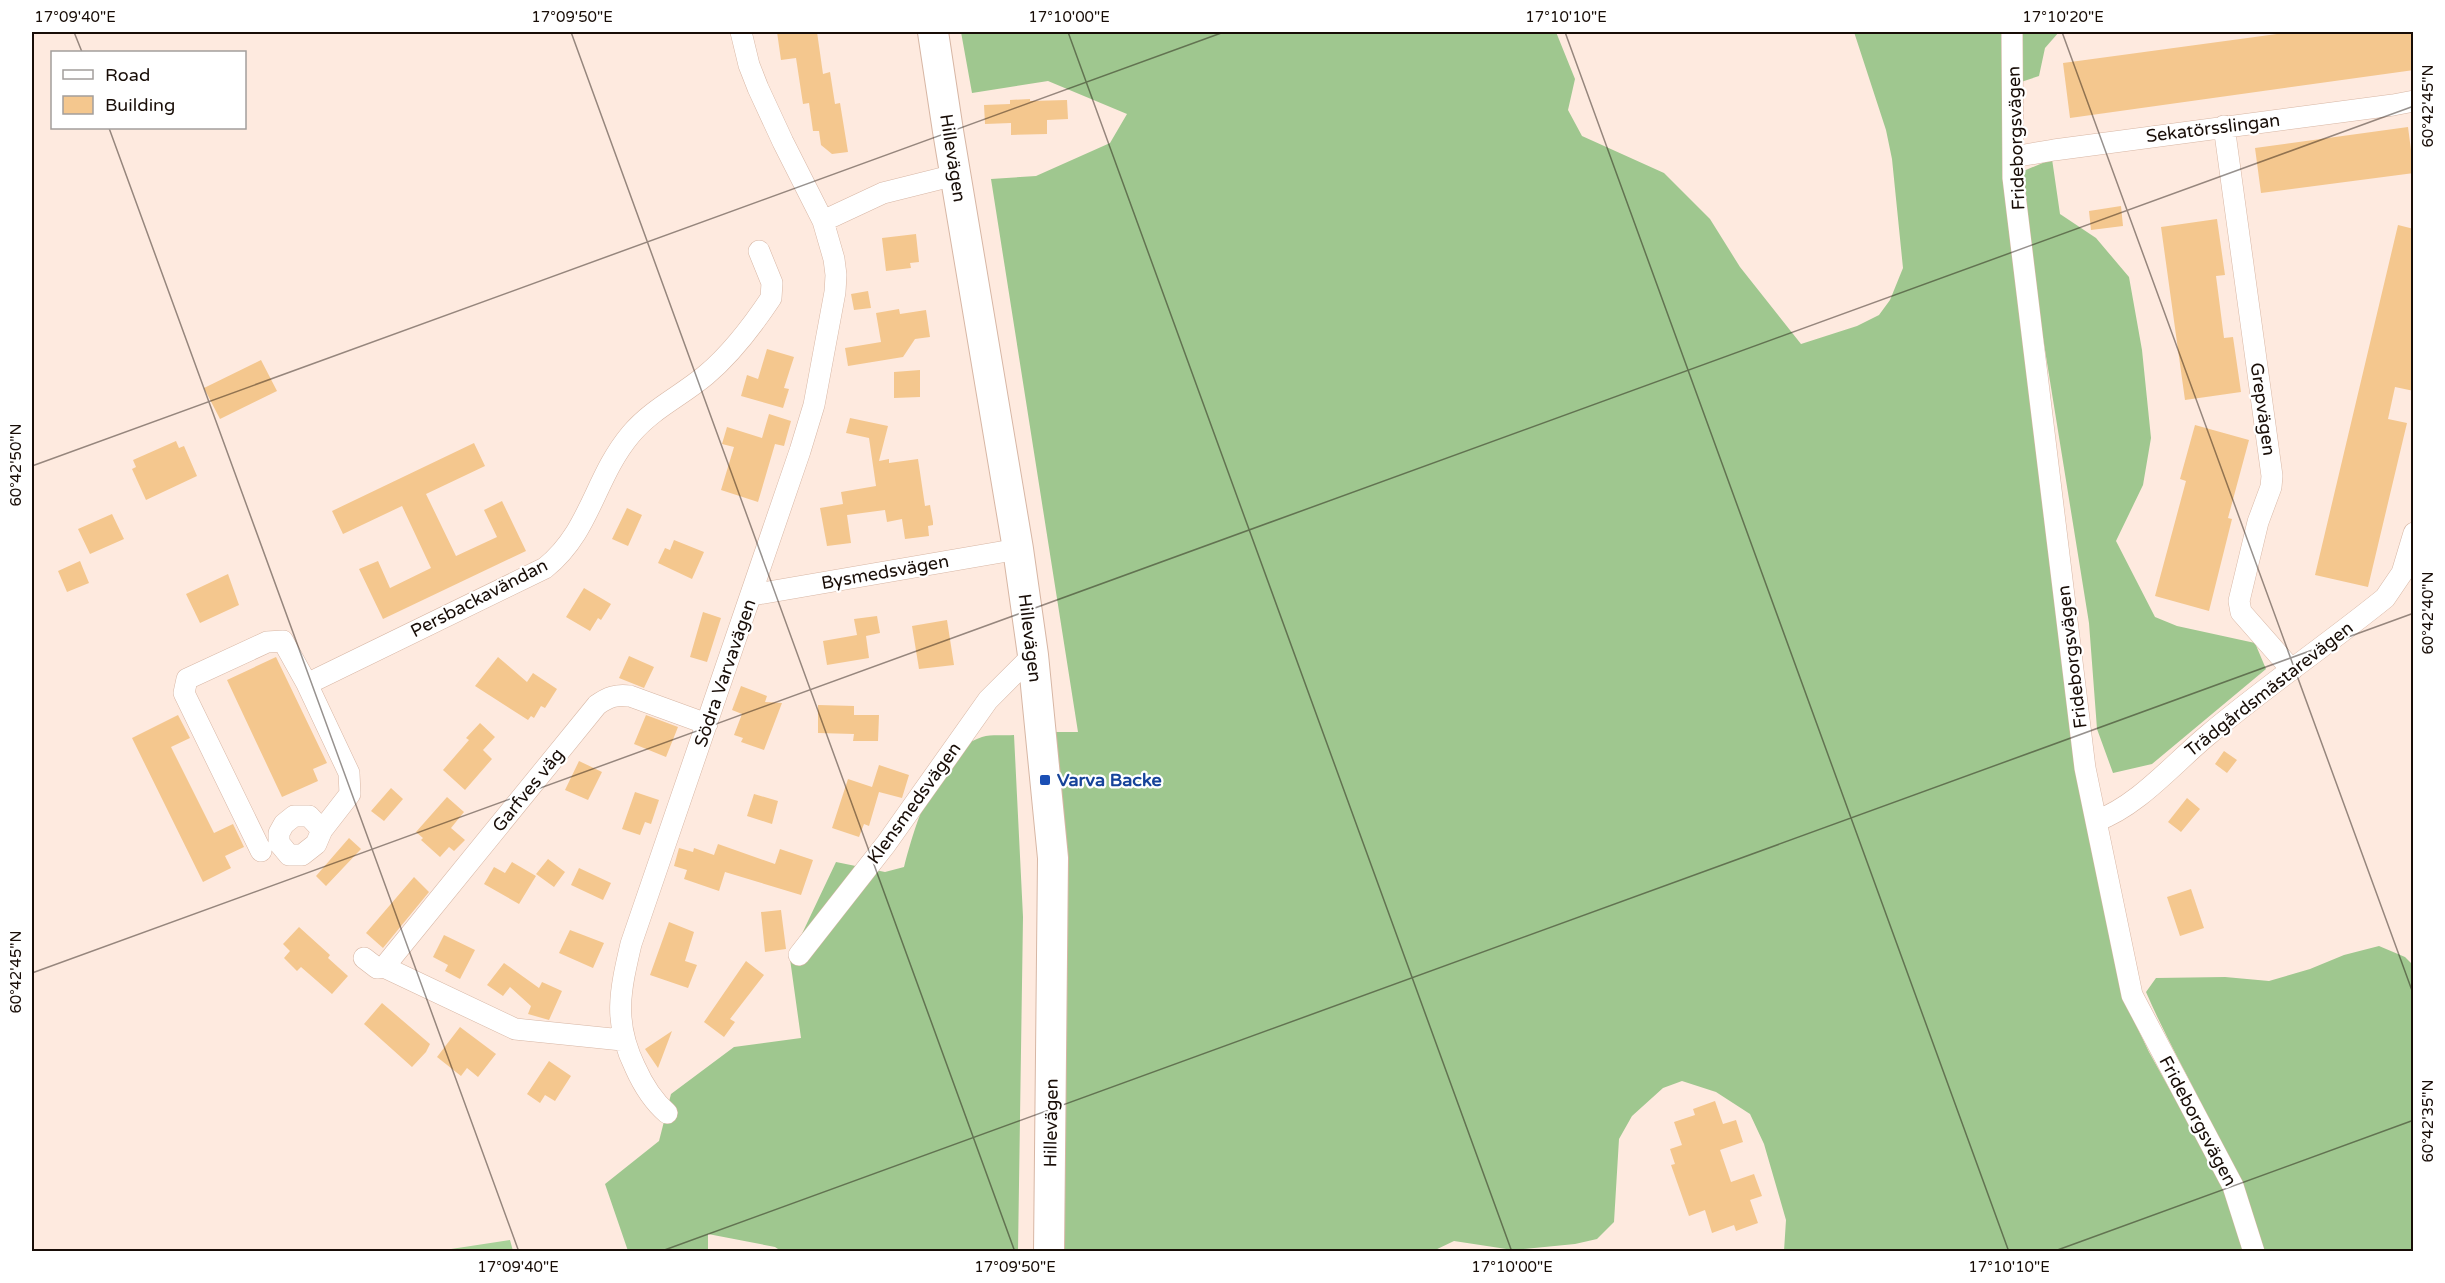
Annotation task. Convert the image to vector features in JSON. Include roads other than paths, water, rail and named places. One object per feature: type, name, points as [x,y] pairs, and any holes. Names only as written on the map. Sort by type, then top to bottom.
[{"type":"street","name":"Södra Varvavägen","points":[[667,1113],[647,1091],[622,1040],[620,997],[631,944],[752,595],[814,405],[836,275],[823,221],[758,88],[749,65],[741,32]]},
{"type":"street","name":"Hillevägen","points":[[933,32],[1018,549],[1033,655],[1053,858],[1049,1251]]},
{"type":"street","name":"Frideborgsvägen","points":[[2012,32],[2013,178],[2085,768],[2132,995],[2234,1186],[2254,1251]]},
{"type":"street","name":"Sekatörsslingan","points":[[2013,157],[2414,101]]},
{"type":"street","name":"Grepvägen","points":[[2224,126],[2272,476],[2271,487],[2258,522],[2239,601],[2241,612],[2292,669]]},
{"type":"street","points":[[823,221],[883,193],[955,175]]},
{"type":"street","name":"Persbackavändan","points":[[307,684],[544,568],[558,557],[575,537],[609,463],[633,432],[662,405],[696,383],[715,367],[771,298],[772,283],[759,251]]},
{"type":"street","name":"Trädgårdsmästarevägen","points":[[2096,821],[2113,815],[2207,736],[2385,598],[2402,573],[2414,533]]},
{"type":"street","name":"Bysmedsvägen","points":[[752,595],[1018,549]]},
{"type":"street","points":[[261,851],[184,693],[187,679],[267,642],[283,641],[307,684],[349,773],[350,794],[322,830]]},
{"type":"street","name":"Klensmedsvägen","points":[[799,955],[886,844],[988,700],[1033,655]]},
{"type":"street","name":"Garfves väg","points":[[384,967],[605,699],[621,694],[630,696],[707,724]]},
{"type":"street","points":[[364,958],[377,968],[384,967],[514,1029],[622,1040]]},
{"type":"place","name":"Varva Backe","points":[[1045,780]]}]
